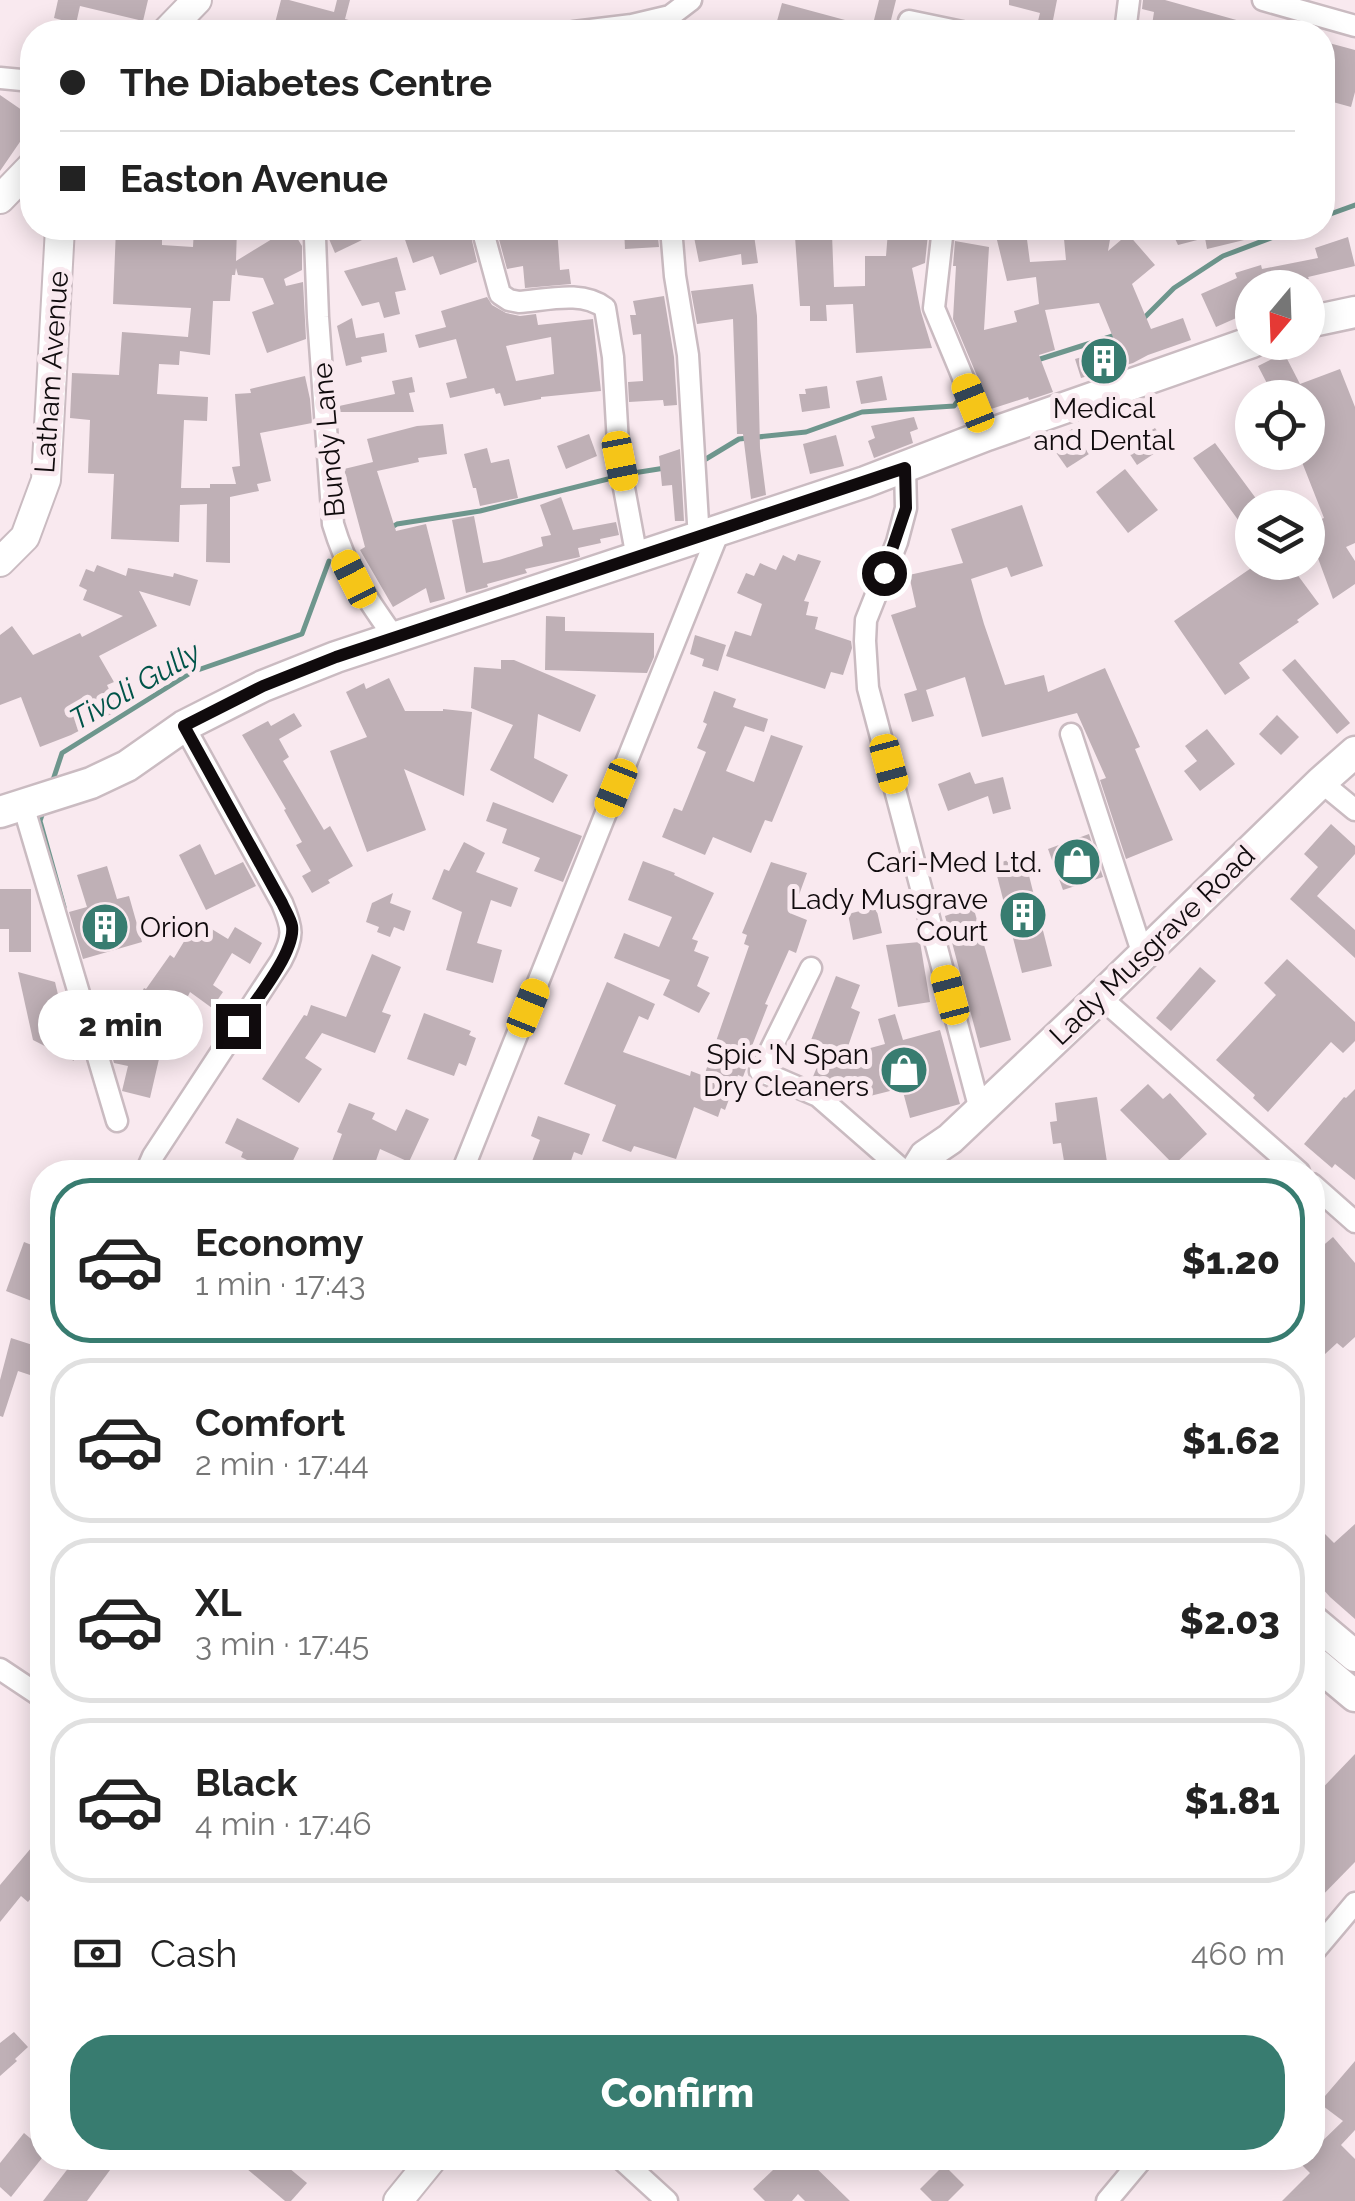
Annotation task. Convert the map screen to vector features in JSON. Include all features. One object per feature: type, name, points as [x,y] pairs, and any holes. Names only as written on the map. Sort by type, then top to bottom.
[{"type":"main road","points":[[1325,318],[1355,312]]},
{"type":"main road","points":[[12,809],[91,783],[127,766],[184,726],[263,686],[336,657],[905,468],[986,435],[1235,348]]},
{"type":"main road","name":"Lady Musgrave Road","points":[[922,1160],[980,1110],[1355,752]]},
{"type":"main road","name":"Lady Musgrave Road","points":[[943,1160],[950,1138]]},
{"type":"main road","points":[[1325,1631],[1355,1656]]},
{"type":"main road","points":[[1325,1671],[1355,1696]]},
{"type":"street","points":[[178,20],[198,0]]},
{"type":"street","points":[[674,20],[691,0]]},
{"type":"street","points":[[1263,0],[1334,20]]},
{"type":"street","points":[[0,199],[20,178]]},
{"type":"street","name":"Latham Avenue","points":[[0,562],[25,536],[46,480],[59,240]]},
{"type":"street","name":"Bundy Lane","points":[[314,240],[333,524],[354,579],[394,637]]},
{"type":"street","points":[[485,240],[500,294],[509,300],[585,298],[605,308],[613,358],[620,461],[638,558]]},
{"type":"street","points":[[467,1160],[710,534],[698,522],[688,355],[672,240]]},
{"type":"street","points":[[942,240],[934,308],[986,435]]},
{"type":"street","points":[[905,468],[906,508],[866,620],[868,688],[980,1110]]},
{"type":"street","points":[[151,1160],[282,961],[290,944],[292,926],[184,726]]},
{"type":"street","points":[[1070,734],[1143,955]]},
{"type":"street","points":[[1321,782],[1355,810]]},
{"type":"street","points":[[12,809],[117,1121]]},
{"type":"street","points":[[811,968],[760,1072],[818,1096],[892,1160]]},
{"type":"street","points":[[1100,996],[1285,1160]]},
{"type":"street","points":[[1325,1195],[1355,1222]]},
{"type":"street","points":[[0,1668],[30,1689]]},
{"type":"street","points":[[1325,1939],[1355,1903]]},
{"type":"street","points":[[398,2201],[423,2170]]},
{"type":"street","points":[[633,2170],[667,2201]]},
{"type":"street","points":[[1118,2196],[1135,2170]]},
{"type":"building","points":[[58,0],[148,0],[143,20],[80,6],[77,20],[54,18]]},
{"type":"building","points":[[281,0],[334,12],[337,0],[350,0],[345,19],[349,20],[276,20]]},
{"type":"building","points":[[879,0],[896,0],[891,20],[874,20]]},
{"type":"building","points":[[1009,0],[1057,0],[1053,20],[1038,20],[1040,13],[1009,5]]},
{"type":"building","points":[[1143,0],[1165,0],[1236,20],[1153,20],[1154,12],[1142,9]]},
{"type":"building","points":[[782,3],[845,20],[777,20]]},
{"type":"building","points":[[1335,45],[1355,50],[1351,107],[1335,103]]},
{"type":"building","points":[[0,95],[20,109],[20,142],[0,171]]},
{"type":"building","points":[[1348,237],[1355,266],[1325,273],[1325,270],[1245,270],[1318,258],[1315,248]]},
{"type":"building","points":[[116,240],[162,240],[162,245],[193,247],[193,240],[237,240],[236,261],[270,240],[298,240],[302,246],[302,270],[284,279],[286,286],[303,282],[306,339],[267,353],[252,312],[274,304],[263,278],[238,275],[236,268],[230,301],[213,301],[210,355],[180,351],[179,365],[159,364],[157,394],[208,397],[207,421],[184,420],[181,488],[236,484],[232,467],[240,466],[235,394],[251,393],[250,389],[305,376],[312,423],[260,433],[271,481],[257,484],[259,491],[230,497],[230,563],[206,562],[207,504],[180,505],[179,542],[111,539],[114,474],[88,473],[90,420],[70,418],[72,373],[119,375],[122,332],[188,337],[191,308],[113,304]]},
{"type":"building","points":[[329,240],[362,240],[335,253]]},
{"type":"building","points":[[405,240],[472,240],[477,262],[440,275],[433,256],[413,263]]},
{"type":"building","points":[[499,240],[558,240],[560,270],[569,269],[571,284],[525,288],[523,266],[507,269]]},
{"type":"building","points":[[625,240],[658,240],[659,247],[625,249]]},
{"type":"building","points":[[695,240],[755,240],[758,263],[742,265],[741,254],[699,262]]},
{"type":"building","points":[[795,240],[832,240],[834,287],[865,286],[865,256],[886,256],[887,240],[927,240],[925,263],[912,268],[932,348],[856,353],[853,304],[826,305],[827,321],[810,321],[810,306],[800,306]]},
{"type":"building","points":[[997,240],[1027,240],[1030,262],[1066,260],[1064,240],[1110,240],[1108,251],[1121,240],[1133,240],[1155,265],[1132,284],[1151,329],[1183,318],[1191,340],[1081,378],[1075,359],[1117,347],[1099,303],[1045,310],[1055,350],[1039,355],[1053,392],[991,409],[953,319],[955,241],[989,247],[984,330],[1017,322],[1014,311],[1039,304],[1036,277],[1007,281]]},
{"type":"building","points":[[1205,240],[1244,240],[1207,249]]},
{"type":"building","points":[[397,257],[406,290],[395,292],[400,314],[384,318],[379,302],[362,306],[344,271]]},
{"type":"building","points":[[1235,279],[1235,319],[1216,327],[1201,294]]},
{"type":"building","points":[[753,284],[760,448],[766,495],[751,499],[743,434],[737,434],[733,319],[697,324],[691,291]]},
{"type":"building","points":[[664,296],[677,405],[664,406],[663,400],[629,402],[628,382],[643,381],[641,334],[633,335],[630,315],[636,315],[633,301]]},
{"type":"building","points":[[487,297],[506,313],[536,314],[538,325],[593,319],[601,391],[541,397],[504,406],[494,388],[450,398],[446,383],[467,378],[456,339],[419,348],[415,335],[446,327],[441,311]],"holes":[[[551,337],[554,374],[516,381],[506,346]]]},
{"type":"building","points":[[352,318],[356,338],[384,333],[387,352],[361,357],[362,362],[346,366],[337,326]]},
{"type":"building","points":[[1270,360],[1288,360],[1298,380],[1265,380],[1258,366]]},
{"type":"building","points":[[1340,369],[1355,407],[1355,543],[1346,547],[1355,561],[1355,584],[1333,599],[1325,577],[1325,490],[1313,490],[1305,470],[1325,470],[1325,380],[1311,380]]},
{"type":"building","points":[[882,376],[887,400],[861,404],[856,381]]},
{"type":"building","points":[[412,377],[415,392],[409,393],[414,412],[340,412],[339,406],[395,394],[392,381]]},
{"type":"building","points":[[827,386],[830,408],[802,412],[799,394],[806,394],[805,389]]},
{"type":"building","points":[[914,417],[918,429],[910,432],[913,443],[874,458],[868,441],[875,438],[871,426]]},
{"type":"building","points":[[443,424],[447,454],[377,471],[396,531],[426,524],[445,599],[430,603],[426,588],[393,607],[360,550],[365,547],[344,469],[373,462],[367,439],[417,426]]},
{"type":"building","points":[[1155,428],[1167,445],[1137,465],[1125,447]]},
{"type":"building","points":[[1072,429],[1089,454],[1067,468],[1050,444]]},
{"type":"building","points":[[589,434],[597,456],[566,469],[557,446]]},
{"type":"building","points":[[836,435],[844,466],[810,474],[803,444]]},
{"type":"building","points":[[1215,443],[1250,490],[1235,490],[1235,516],[1193,458]]},
{"type":"building","points":[[487,448],[491,463],[509,459],[518,498],[480,506],[464,454]]},
{"type":"building","points":[[680,449],[684,521],[675,521],[672,485],[662,486],[659,456]]},
{"type":"building","points":[[1125,469],[1158,510],[1128,533],[1096,492]]},
{"type":"building","points":[[561,497],[573,530],[616,522],[619,535],[578,548],[580,557],[525,569],[527,573],[466,593],[452,520],[474,516],[483,563],[499,560],[543,546],[541,537],[551,535],[540,505]]},
{"type":"building","points":[[1022,505],[1043,566],[1011,577],[1007,567],[971,579],[984,624],[1005,685],[1044,675],[1048,692],[1105,668],[1140,747],[1135,749],[1173,840],[1126,859],[1100,780],[1106,778],[1077,713],[982,737],[965,677],[926,690],[934,716],[912,722],[904,694],[917,690],[891,615],[916,607],[909,575],[963,563],[951,529]]},
{"type":"building","points":[[798,554],[821,561],[804,601],[809,602],[806,615],[818,617],[815,629],[851,641],[843,675],[831,672],[825,689],[726,656],[735,631],[751,636],[762,604],[737,593],[746,573],[754,576],[760,563],[776,570],[783,555],[795,561]]},
{"type":"building","points":[[97,565],[126,576],[128,568],[198,580],[190,606],[139,591],[157,626],[99,656],[114,682],[107,685],[119,710],[40,747],[21,697],[0,705],[0,635],[12,626],[33,655],[123,616],[83,600],[87,590],[79,586],[86,569],[94,572]]},
{"type":"building","points":[[1235,579],[1301,580],[1319,604],[1239,663],[1250,678],[1225,695],[1174,621]]},
{"type":"building","points":[[546,616],[565,617],[565,631],[654,633],[654,657],[647,673],[545,670]]},
{"type":"building","points":[[695,635],[726,645],[718,671],[702,666],[704,659],[690,654]]},
{"type":"building","points":[[1295,659],[1350,723],[1337,734],[1282,670]]},
{"type":"building","points":[[501,660],[514,660],[596,695],[580,732],[538,714],[534,758],[568,775],[553,803],[490,770],[513,725],[471,708],[474,667],[501,669]]},
{"type":"building","points":[[389,678],[405,711],[472,712],[464,796],[404,769],[426,830],[367,852],[330,751],[367,737],[346,692],[364,683],[366,689]]},
{"type":"building","points":[[714,691],[736,699],[733,707],[768,719],[764,732],[745,726],[726,771],[754,782],[771,735],[803,746],[772,822],[765,820],[751,853],[713,837],[705,855],[662,837],[674,808],[682,811],[706,752],[697,748]]},
{"type":"building","points":[[294,713],[302,726],[279,739],[289,757],[283,761],[324,830],[330,826],[353,866],[312,893],[302,876],[311,871],[296,845],[302,842],[242,735],[268,721],[271,726]]},
{"type":"building","points":[[1277,715],[1299,737],[1281,755],[1259,734]]},
{"type":"building","points":[[1207,729],[1235,764],[1200,791],[1184,771],[1197,761],[1185,746]]},
{"type":"building","points":[[970,772],[975,784],[1003,777],[1011,809],[993,814],[988,796],[948,811],[938,784]]},
{"type":"building","points":[[493,802],[582,836],[563,882],[534,871],[540,858],[502,843],[507,829],[486,821]]},
{"type":"building","points":[[1331,824],[1355,846],[1355,854],[1317,896],[1355,930],[1355,958],[1290,899],[1318,867],[1304,854]]},
{"type":"building","name":"Cari-Med Ltd.","points":[[1089,834],[1103,877],[1063,890],[1048,849]]},
{"type":"building","points":[[464,842],[485,853],[476,872],[518,888],[511,907],[491,900],[477,943],[502,950],[493,983],[446,970],[462,912],[432,899],[444,869],[449,871]]},
{"type":"building","points":[[200,844],[215,875],[243,862],[256,886],[206,910],[179,855]]},
{"type":"building","name":"Lady Musgrave Court","points":[[1024,856],[1052,966],[1022,973],[994,864]]},
{"type":"building","points":[[643,861],[714,893],[692,939],[698,941],[694,951],[709,957],[697,986],[710,993],[699,1013],[663,995],[670,980],[614,958],[624,933],[659,947],[672,917],[628,900]]},
{"type":"building","points":[[771,862],[807,873],[792,914],[807,920],[796,953],[789,950],[765,1004],[768,1005],[743,1077],[738,1075],[725,1110],[721,1108],[718,1117],[694,1107],[676,1159],[634,1146],[631,1152],[602,1141],[616,1105],[564,1084],[607,982],[655,1004],[648,1020],[639,1016],[623,1052],[690,1076],[691,1071],[704,1076],[749,946],[744,944],[747,935],[742,933]]},
{"type":"building","name":"Orion","points":[[107,866],[117,899],[129,896],[142,942],[83,959],[69,912],[87,907],[77,875]]},
{"type":"building","points":[[0,889],[31,889],[31,952],[9,952],[9,929],[0,929]]},
{"type":"building","points":[[393,893],[390,903],[411,911],[404,931],[394,927],[390,937],[366,922],[372,903]]},
{"type":"building","points":[[973,906],[1011,1040],[980,1048],[945,916]]},
{"type":"building","points":[[876,907],[882,933],[853,940],[848,914]]},
{"type":"building","points":[[197,920],[228,939],[235,927],[262,943],[250,964],[232,953],[213,985],[223,992],[212,1008],[190,992],[171,1031],[153,1027],[140,1055],[159,1059],[150,1098],[122,1091],[128,1066],[114,1063],[117,1037],[103,1026],[101,1019],[108,1011],[125,1025],[144,988],[170,955],[174,958]]},
{"type":"building","points":[[920,942],[930,1002],[898,1007],[886,945]]},
{"type":"building","points":[[372,954],[401,967],[382,1012],[391,1015],[375,1053],[322,1033],[305,1058],[322,1069],[299,1103],[262,1079],[311,1005],[346,1017]]},
{"type":"building","points":[[1287,959],[1355,1022],[1355,1041],[1343,1053],[1331,1042],[1268,1112],[1216,1060],[1276,995],[1264,983]]},
{"type":"building","points":[[1200,967],[1216,981],[1171,1031],[1156,1018]]},
{"type":"building","points":[[18,972],[55,982],[74,1061],[33,1040]]},
{"type":"building","points":[[836,976],[860,985],[851,1008],[860,1012],[845,1055],[885,1044],[878,1019],[895,1014],[903,1040],[940,1030],[960,1104],[910,1118],[902,1088],[866,1097],[844,1084],[840,1095],[812,1079],[817,1067],[804,1058]]},
{"type":"building","points":[[424,1013],[471,1031],[469,1035],[476,1038],[466,1066],[459,1063],[454,1076],[407,1059]]},
{"type":"building","points":[[1148,1084],[1163,1099],[1170,1093],[1207,1134],[1179,1160],[1169,1160],[1120,1110]]},
{"type":"building","points":[[1355,1089],[1355,1180],[1335,1164],[1332,1168],[1304,1144]]},
{"type":"building","points":[[1097,1097],[1107,1160],[1064,1160],[1061,1143],[1053,1144],[1050,1122],[1057,1121],[1055,1103]]},
{"type":"building","points":[[349,1103],[375,1113],[372,1119],[396,1131],[406,1109],[429,1119],[410,1160],[380,1149],[376,1160],[332,1160],[342,1134],[337,1132]]},
{"type":"building","points":[[538,1116],[590,1134],[582,1155],[574,1152],[571,1160],[532,1160],[540,1140],[531,1136]]},
{"type":"building","points":[[237,1118],[299,1148],[293,1160],[247,1160],[241,1157],[243,1152],[225,1143]]},
{"type":"building","points":[[1333,1237],[1355,1263],[1355,1337],[1343,1348],[1337,1343],[1325,1354],[1325,1244]]},
{"type":"building","points":[[24,1242],[30,1244],[30,1300],[6,1291]]},
{"type":"building","points":[[11,1338],[30,1344],[30,1375],[18,1371],[3,1417],[0,1380]]},
{"type":"building","points":[[1355,1524],[1355,1619],[1325,1591],[1325,1534],[1334,1543]]},
{"type":"building","points":[[1355,1754],[1355,1862],[1325,1893],[1325,1785]]},
{"type":"building","points":[[30,1849],[30,1900],[28,1902],[21,1896],[0,1922],[0,1885]]},
{"type":"building","points":[[14,2032],[28,2047],[0,2076],[0,2043]]},
{"type":"building","points":[[1355,2061],[1355,2130],[1341,2145],[1355,2159],[1355,2201],[1282,2201],[1310,2173],[1307,2170],[1325,2170],[1325,2138],[1343,2121],[1325,2108],[1325,2096]]},
{"type":"building","points":[[24,2133],[30,2138],[32,2170],[11,2197],[0,2187],[0,2163]]},
{"type":"building","points":[[67,2170],[110,2170],[87,2201],[43,2201]]},
{"type":"building","points":[[248,2170],[291,2170],[307,2183],[291,2201],[285,2201]]},
{"type":"building","points":[[773,2170],[818,2170],[850,2201],[805,2201],[798,2194],[792,2201],[765,2201],[753,2189]]},
{"type":"building","points":[[939,2170],[949,2170],[964,2185],[948,2201],[932,2201],[920,2189]]},
{"type":"waterway","name":"Tivoli Gully","points":[[1335,212],[1355,205]]},
{"type":"waterway","name":"Tivoli Gully","points":[[1144,318],[1174,288],[1223,256],[1265,240]]},
{"type":"waterway","name":"Tivoli Gully","points":[[1034,361],[1119,334]]},
{"type":"waterway","name":"Tivoli Gully","points":[[701,462],[739,439],[806,432],[862,412],[954,406],[963,394]]},
{"type":"waterway","name":"Tivoli Gully","points":[[627,474],[665,468]]},
{"type":"waterway","name":"Tivoli Gully","points":[[389,529],[397,524],[480,511],[616,477]]},
{"type":"waterway","name":"Tivoli Gully","points":[[52,783],[62,753],[192,672],[302,634],[329,561]]},
{"type":"waterway","name":"Tivoli Gully","points":[[43,812],[40,821],[64,907]]},
{"type":"place","name":"Medical and Dental","points":[[1104,361]]},
{"type":"place","name":"Cari-Med Ltd.","points":[[1077,862]]},
{"type":"place","name":"Lady Musgrave Court","points":[[1023,915]]},
{"type":"place","name":"Orion","points":[[105,927]]},
{"type":"place","name":"Spic 'N Span Dry Cleaners","points":[[904,1070]]},
{"type":"route","points":[[238,1026],[282,961],[290,944],[292,926],[184,726],[263,686],[336,657],[905,468],[906,508],[884,573]]}]
